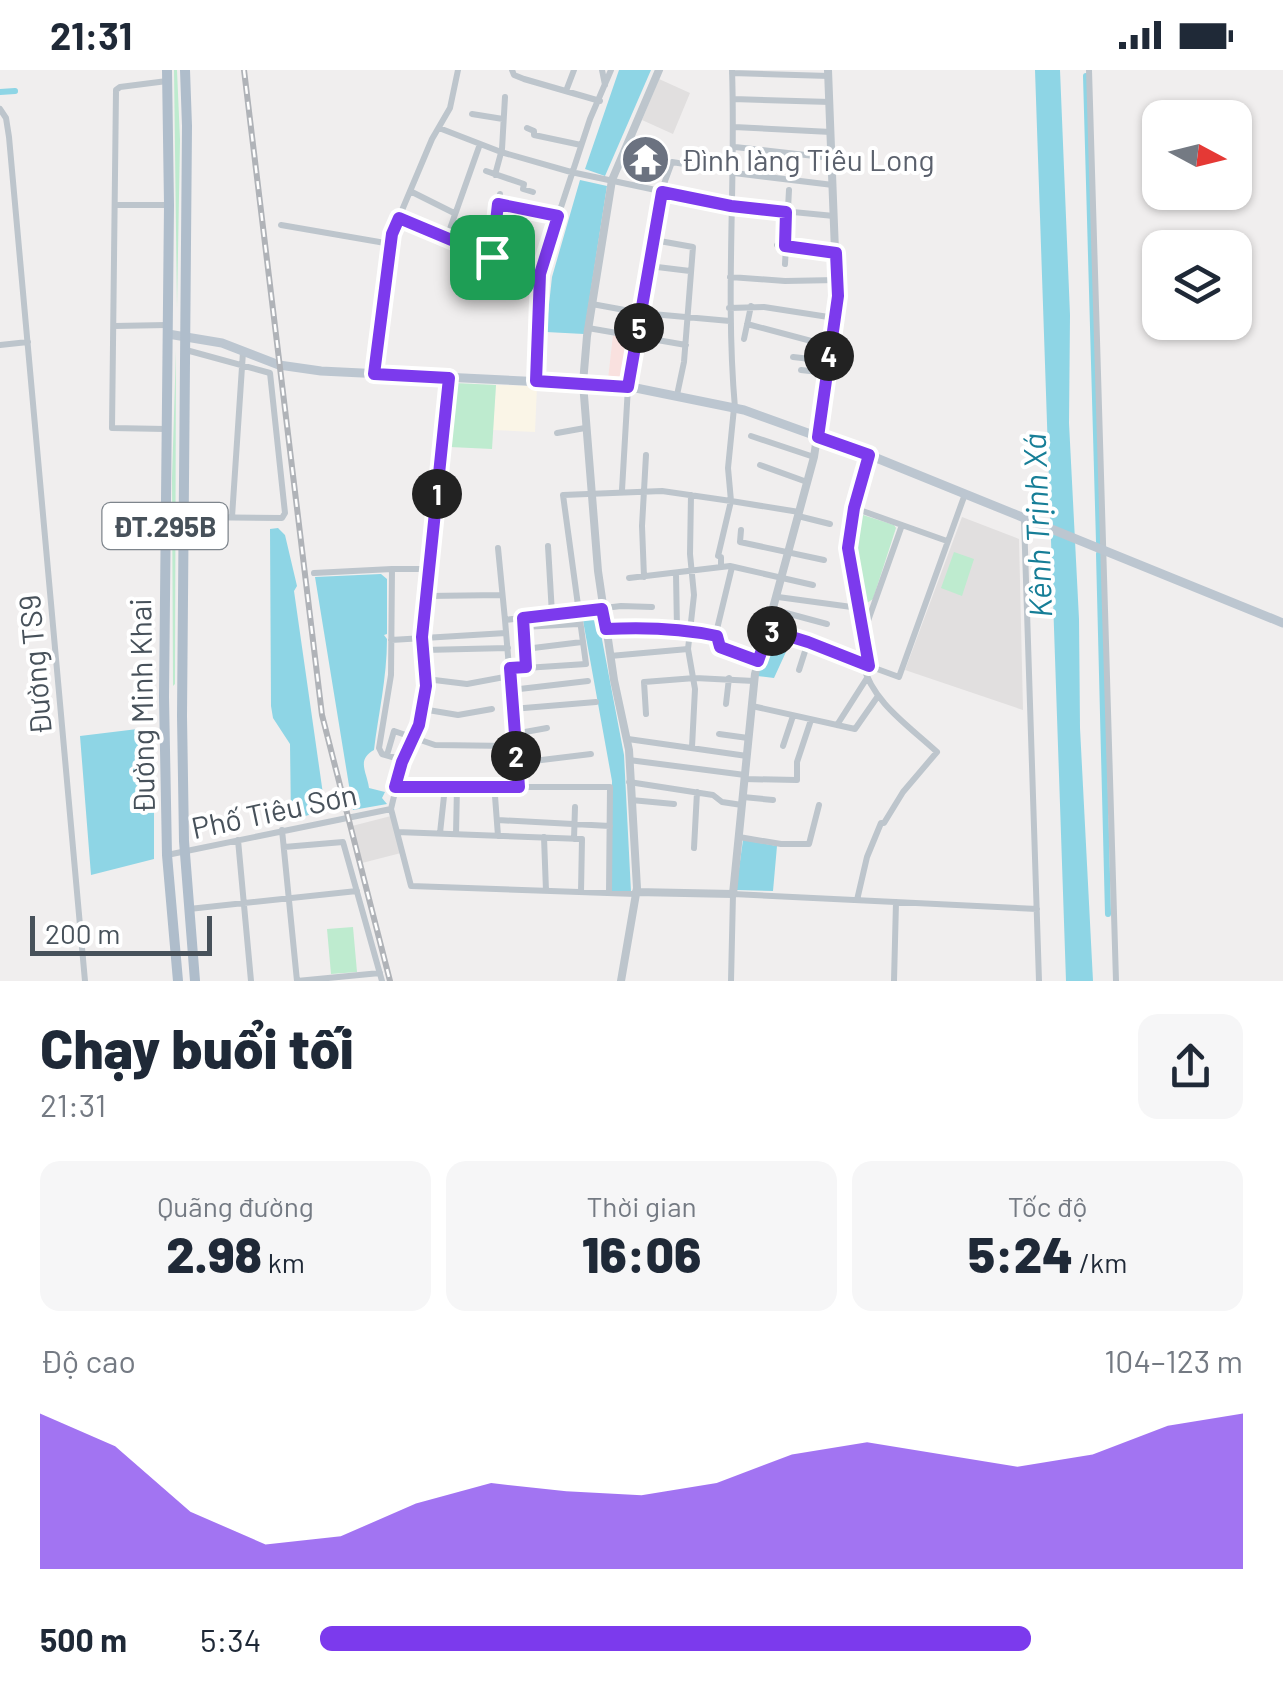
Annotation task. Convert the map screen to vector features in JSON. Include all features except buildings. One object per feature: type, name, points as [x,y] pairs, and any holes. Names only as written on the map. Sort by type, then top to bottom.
[{"type":"main road","name":"Đường Minh Khai","points":[[185,70],[188,126],[182,698],[185,852],[195,981]]},
{"type":"main road","name":"Đường Minh Khai","points":[[168,75],[164,697],[167,856],[178,981]]},
{"type":"main road","points":[[168,330],[294,368],[628,387],[735,408],[869,455],[1283,623]]},
{"type":"main road","points":[[164,697],[182,698]]},
{"type":"street","points":[[374,374],[391,244],[410,191],[450,108],[458,70]]},
{"type":"street","points":[[512,70],[514,75],[600,101]]},
{"type":"street","points":[[566,91],[574,70]]},
{"type":"street","points":[[602,70],[605,86]]},
{"type":"street","points":[[536,381],[540,274],[581,145],[611,70]]},
{"type":"street","points":[[621,981],[636,893],[628,739],[602,609],[583,383],[612,180],[658,70]]},
{"type":"street","points":[[1089,70],[1116,981]]},
{"type":"street","points":[[720,566],[718,556],[731,502],[728,468],[735,408],[730,322],[735,147],[732,72],[828,73],[837,280],[835,318],[814,457],[754,681],[733,894],[732,981]]},
{"type":"street","points":[[165,429],[112,428],[116,90],[168,75]]},
{"type":"street","points":[[496,175],[506,98]]},
{"type":"street","points":[[733,99],[830,102]]},
{"type":"street","name":"Đường TS9","points":[[0,108],[8,126],[85,981]]},
{"type":"street","points":[[472,114],[503,118]]},
{"type":"street","points":[[734,126],[830,132]]},
{"type":"street","points":[[439,128],[572,172],[731,206],[834,216]]},
{"type":"street","points":[[527,128],[534,130],[534,134],[581,145]]},
{"type":"street","points":[[480,144],[446,240],[492,257],[499,199],[558,216]]},
{"type":"street","points":[[735,147],[832,158]]},
{"type":"street","points":[[622,490],[628,387],[662,192],[672,162],[709,168]]},
{"type":"street","points":[[486,172],[524,184],[522,189],[533,192]]},
{"type":"street","points":[[734,172],[833,185]]},
{"type":"street","points":[[785,264],[781,245],[789,190]]},
{"type":"street","points":[[410,191],[454,213]]},
{"type":"street","points":[[116,204],[169,206]]},
{"type":"street","points":[[399,218],[447,237]]},
{"type":"street","points":[[282,224],[391,244]]},
{"type":"street","points":[[654,240],[693,247],[686,345],[677,395]]},
{"type":"street","points":[[781,245],[836,253]]},
{"type":"street","points":[[649,266],[690,271]]},
{"type":"street","points":[[730,277],[786,282],[837,280]]},
{"type":"street","points":[[592,304],[730,322]]},
{"type":"street","points":[[730,308],[751,306],[835,318]]},
{"type":"street","points":[[744,338],[751,306]]},
{"type":"street","points":[[747,324],[830,346]]},
{"type":"street","points":[[114,326],[168,330]]},
{"type":"street","points":[[588,328],[686,345]]},
{"type":"street","points":[[0,345],[28,342]]},
{"type":"street","points":[[184,517],[282,518],[285,514],[270,373],[185,350]]},
{"type":"street","points":[[232,517],[243,352]]},
{"type":"street","points":[[793,357],[828,360]]},
{"type":"street","points":[[801,370],[826,373]]},
{"type":"street","points":[[449,378],[422,637],[426,679],[414,737],[403,760],[390,808],[411,886],[733,894],[1037,908]]},
{"type":"street","points":[[557,433],[585,428]]},
{"type":"street","points":[[751,436],[814,457]]},
{"type":"street","points":[[644,577],[646,455]]},
{"type":"street","points":[[837,725],[866,678],[864,633],[849,562],[854,508],[869,455]]},
{"type":"street","points":[[760,465],[807,482]]},
{"type":"street","points":[[426,679],[466,684],[526,667],[586,664],[563,495],[644,490],[691,495],[798,514],[830,524]]},
{"type":"street","points":[[769,630],[899,677],[965,494]]},
{"type":"street","points":[[691,495],[690,571],[694,595],[688,649],[695,678],[692,747]]},
{"type":"street","points":[[854,508],[947,541]]},
{"type":"street","points":[[1024,517],[1039,981]]},
{"type":"street","points":[[864,633],[902,526]]},
{"type":"street","points":[[741,530],[740,542],[824,560]]},
{"type":"street","points":[[548,546],[552,614]]},
{"type":"street","points":[[498,548],[519,787]]},
{"type":"street","points":[[629,578],[732,566],[813,586]]},
{"type":"street","points":[[732,566],[717,636],[720,647],[758,661]]},
{"type":"street","points":[[392,569],[391,675],[379,746],[380,753],[403,760]]},
{"type":"street","points":[[314,573],[429,569]]},
{"type":"street","points":[[676,574],[677,629]]},
{"type":"street","points":[[428,596],[502,595]]},
{"type":"street","points":[[778,597],[859,608]]},
{"type":"street","points":[[505,620],[652,607]]},
{"type":"street","points":[[774,610],[809,615],[826,624]]},
{"type":"street","points":[[523,618],[526,667]]},
{"type":"street","points":[[523,627],[578,624]]},
{"type":"street","points":[[606,629],[677,629],[717,636]]},
{"type":"street","points":[[391,640],[506,633]]},
{"type":"street","points":[[525,649],[582,642]]},
{"type":"street","points":[[798,670],[808,642]]},
{"type":"street","points":[[424,650],[508,648]]},
{"type":"street","points":[[610,656],[688,649]]},
{"type":"street","points":[[646,714],[644,682],[695,678],[754,681]]},
{"type":"street","points":[[726,704],[730,678]]},
{"type":"street","points":[[857,900],[866,858],[881,822],[936,752],[878,696],[866,678]]},
{"type":"street","points":[[511,690],[588,681]]},
{"type":"street","points":[[752,706],[855,729],[878,696]]},
{"type":"street","points":[[512,709],[596,702]]},
{"type":"street","points":[[422,708],[458,715],[492,709]]},
{"type":"street","points":[[782,746],[793,716]]},
{"type":"street","points":[[629,760],[744,777],[797,780],[797,762],[812,720]]},
{"type":"street","points":[[514,734],[547,728]]},
{"type":"street","points":[[387,755],[394,731],[435,745],[515,746]]},
{"type":"street","points":[[719,734],[748,738]]},
{"type":"street","points":[[628,739],[746,756]]},
{"type":"street","points":[[517,763],[591,754]]},
{"type":"street","points":[[629,782],[716,796],[722,802],[773,800]]},
{"type":"street","points":[[498,786],[498,836]]},
{"type":"street","points":[[395,787],[610,788],[609,893]]},
{"type":"street","points":[[440,834],[445,787]]},
{"type":"street","points":[[456,834],[457,787]]},
{"type":"street","points":[[694,848],[697,792]]},
{"type":"street","points":[[630,800],[674,804]]},
{"type":"street","points":[[739,837],[808,844],[819,805]]},
{"type":"street","points":[[574,807],[574,838]]},
{"type":"street","name":"Phố Tiêu Sơn","points":[[167,856],[390,808]]},
{"type":"street","points":[[498,820],[610,826]]},
{"type":"street","points":[[282,830],[297,981],[381,977],[344,842],[284,847]]},
{"type":"street","points":[[397,832],[582,839],[580,892]]},
{"type":"street","points":[[544,838],[546,891]]},
{"type":"street","points":[[238,840],[251,981]]},
{"type":"street","points":[[189,909],[356,891]]},
{"type":"street","points":[[894,981],[896,902]]},
{"type":"shaded area","points":[[659,79],[690,93],[673,134],[642,120]]},
{"type":"shaded area","points":[[613,335],[636,339],[628,380],[608,379]]},
{"type":"shaded area","points":[[496,385],[537,386],[535,432],[493,430]]},
{"type":"shaded area","points":[[962,517],[1019,539],[1023,710],[905,670]]},
{"type":"shaded area","points":[[391,816],[401,853],[362,863],[352,826]]},
{"type":"green space","points":[[174,70],[180,140],[177,309]]},
{"type":"green space","points":[[176,350],[175,684],[173,686],[172,478]]},
{"type":"green space","points":[[454,383],[496,385],[492,449],[450,447]]},
{"type":"green space","points":[[860,514],[896,528],[873,599],[864,605],[860,603],[851,557]]},
{"type":"green space","points":[[954,552],[974,559],[962,596],[941,588]]},
{"type":"green space","points":[[353,927],[357,972],[331,974],[327,929]]},
{"type":"water","points":[[619,70],[651,70],[605,176],[585,169]]},
{"type":"water","name":"Kênh Trịnh Xá","points":[[1035,70],[1060,70],[1080,728],[1093,981],[1066,981]]},
{"type":"water","points":[[580,180],[607,186],[584,334],[546,332],[552,277]]},
{"type":"water","points":[[278,528],[285,535],[297,586],[294,591],[324,801],[323,811],[291,820],[290,744],[273,718],[271,706],[270,529]]},
{"type":"water","points":[[381,574],[387,579],[386,668],[374,750],[365,758],[364,767],[369,788],[385,792],[382,798],[387,804],[353,810],[315,577]]},
{"type":"water","points":[[597,613],[624,755],[631,892],[611,891],[612,781],[582,615]]},
{"type":"water","points":[[770,633],[791,641],[774,678],[757,676]]},
{"type":"water","points":[[154,727],[154,859],[91,875],[80,736]]},
{"type":"water","points":[[743,840],[777,846],[773,891],[736,890]]},
{"type":"waterway","points":[[1086,76],[1099,542]]},
{"type":"waterway","points":[[0,92],[15,91]]},
{"type":"waterway","points":[[1099,554],[1108,914]]},
{"type":"railway","points":[[244,70],[322,715],[390,981]]},
{"type":"place","name":"Đình làng Tiêu Long","points":[[646,159]]},
{"type":"route","points":[[662,192],[786,212],[785,246],[836,253],[838,296],[818,437],[869,455],[848,548],[869,666],[769,630],[758,661],[720,647],[717,636],[698,632],[646,627],[606,629],[602,609],[523,618],[526,667],[510,668],[519,787],[395,787],[419,725],[426,686],[422,637],[449,378],[374,374],[392,234],[399,218],[492,257],[498,204],[558,216],[540,274],[536,381],[628,387],[662,192]]}]
